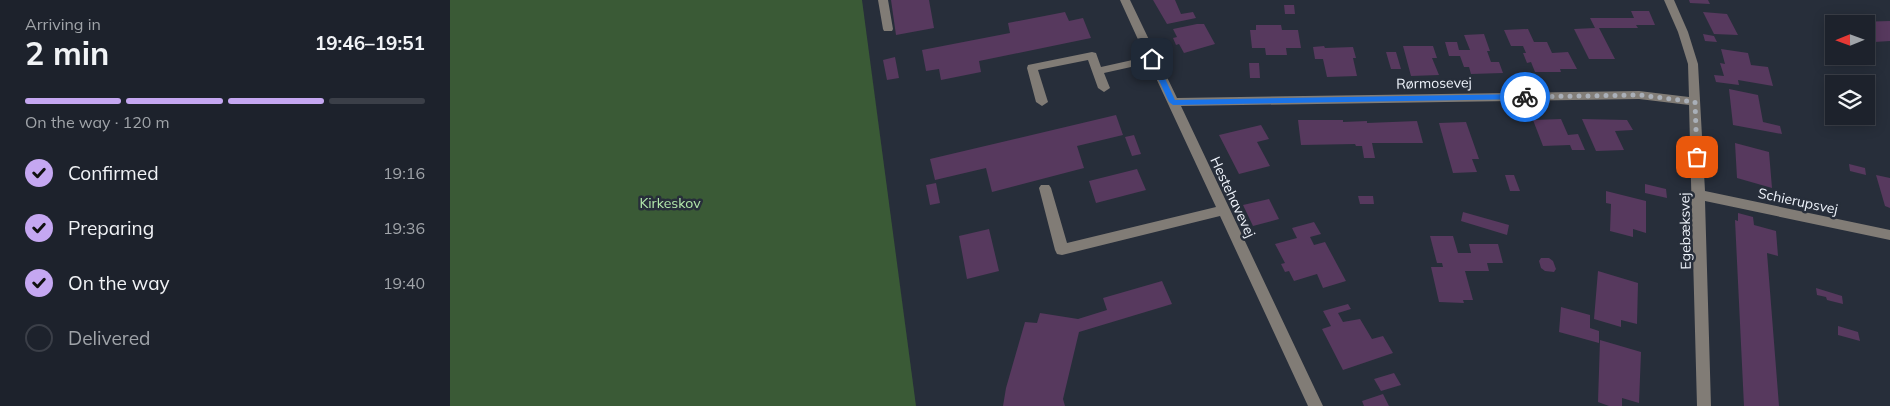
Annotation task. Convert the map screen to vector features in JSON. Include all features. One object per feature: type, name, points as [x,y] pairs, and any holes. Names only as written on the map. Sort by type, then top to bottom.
[{"type":"street","points":[[883,0],[888,29]]},
{"type":"street","name":"Hestehavevej","points":[[1125,0],[1222,210],[1316,406]]},
{"type":"street","name":"Egebæksvej","points":[[1669,0],[1683,32],[1692,64],[1699,194],[1704,406]]},
{"type":"street","points":[[1042,102],[1032,68],[1092,56],[1104,88]]},
{"type":"street","points":[[1098,71],[1152,59]]},
{"type":"street","name":"Rørmosevej","points":[[1173,102],[1640,95],[1695,102]]},
{"type":"street","points":[[1045,188],[1062,250],[1222,210]]},
{"type":"street","name":"Schierupsvej","points":[[1699,194],[1828,223],[1890,234]]},
{"type":"green space","name":"Kirkeskov","points":[[450,0],[862,0],[916,406],[450,406]]},
{"type":"building","points":[[891,0],[929,0],[934,28],[896,35]]},
{"type":"building","points":[[1153,0],[1175,0],[1181,14],[1193,12],[1196,18],[1167,24]]},
{"type":"building","points":[[1689,0],[1708,0],[1710,4],[1690,3]]},
{"type":"building","points":[[1284,5],[1294,5],[1295,14],[1285,14]]},
{"type":"building","points":[[1631,11],[1649,11],[1655,25],[1636,25],[1638,28],[1599,28],[1615,59],[1589,59],[1574,29],[1595,28],[1590,18],[1634,18]]},
{"type":"building","points":[[1065,12],[1069,21],[1083,18],[1091,38],[979,61],[981,72],[941,80],[939,69],[926,71],[922,50],[1010,33],[1008,23]]},
{"type":"building","points":[[1703,12],[1727,14],[1738,35],[1714,34]]},
{"type":"building","points":[[1875,21],[1890,21],[1890,41],[1875,42]]},
{"type":"building","points":[[1204,24],[1215,44],[1184,53],[1179,44],[1176,45],[1173,38],[1177,37],[1173,29]]},
{"type":"building","points":[[1256,25],[1281,25],[1282,30],[1298,30],[1301,48],[1286,48],[1287,55],[1266,55],[1265,48],[1252,48],[1250,30],[1256,30]]},
{"type":"building","points":[[1528,29],[1534,42],[1547,42],[1552,53],[1568,52],[1577,69],[1560,69],[1561,72],[1535,72],[1531,62],[1527,63],[1523,53],[1526,53],[1523,46],[1511,46],[1504,30]]},
{"type":"building","points":[[1484,34],[1490,51],[1487,51],[1491,62],[1499,62],[1503,73],[1471,74],[1469,67],[1464,67],[1460,56],[1449,56],[1445,42],[1457,42],[1459,50],[1470,50],[1464,35]]},
{"type":"building","points":[[1703,34],[1714,36],[1717,42],[1705,41]]},
{"type":"building","points":[[1324,46],[1325,48],[1353,47],[1356,58],[1353,58],[1357,76],[1327,77],[1323,59],[1315,59],[1313,47]]},
{"type":"building","points":[[1403,46],[1433,46],[1437,58],[1432,58],[1439,75],[1411,76]]},
{"type":"building","points":[[1721,49],[1748,53],[1751,65],[1768,67],[1773,86],[1738,80],[1739,85],[1716,82],[1714,75],[1724,76],[1720,63],[1725,64]]},
{"type":"building","points":[[1386,52],[1396,52],[1401,69],[1391,69]]},
{"type":"building","points":[[895,57],[899,78],[887,80],[883,60]]},
{"type":"building","points":[[1249,63],[1259,63],[1260,78],[1250,78]]},
{"type":"building","points":[[1729,89],[1758,95],[1763,122],[1780,126],[1782,134],[1733,125]]},
{"type":"building","points":[[1116,115],[1123,135],[1077,146],[1084,168],[992,192],[986,168],[935,180],[930,159]]},
{"type":"building","points":[[1561,119],[1568,135],[1578,134],[1585,150],[1572,150],[1570,145],[1543,146],[1533,120]]},
{"type":"building","points":[[1582,119],[1627,120],[1633,130],[1615,131],[1624,150],[1596,151]]},
{"type":"building","points":[[1298,120],[1367,121],[1367,123],[1417,121],[1423,143],[1372,143],[1375,158],[1364,158],[1362,146],[1356,146],[1355,144],[1301,145]]},
{"type":"building","points":[[1466,122],[1479,159],[1472,159],[1477,172],[1453,173],[1439,123]]},
{"type":"building","points":[[1261,125],[1269,139],[1257,142],[1270,166],[1239,174],[1219,135]]},
{"type":"building","points":[[1134,135],[1141,154],[1132,156],[1125,137]]},
{"type":"building","points":[[1735,143],[1769,152],[1772,188],[1737,178]]},
{"type":"building","points":[[1849,164],[1865,168],[1866,175],[1850,171]]},
{"type":"building","points":[[1137,169],[1146,190],[1096,203],[1089,181]]},
{"type":"building","points":[[1505,175],[1514,175],[1520,191],[1510,191]]},
{"type":"building","points":[[1876,175],[1890,178],[1890,208],[1885,206]]},
{"type":"building","points":[[936,183],[940,203],[930,205],[926,185]]},
{"type":"building","points":[[1645,184],[1666,189],[1667,198],[1645,193]]},
{"type":"building","points":[[1606,191],[1646,201],[1646,233],[1633,229],[1633,237],[1610,231],[1611,204],[1606,203]]},
{"type":"building","points":[[1358,196],[1373,196],[1374,204],[1360,204]]},
{"type":"building","points":[[1269,199],[1279,219],[1253,226],[1243,205]]},
{"type":"building","points":[[1463,212],[1509,225],[1507,235],[1461,221]]},
{"type":"building","points":[[1738,213],[1753,217],[1754,225],[1776,231],[1778,256],[1767,253],[1779,406],[1744,406],[1735,220],[1738,221]]},
{"type":"building","points":[[1314,222],[1321,234],[1310,237],[1314,245],[1325,242],[1346,281],[1323,288],[1317,274],[1294,281],[1289,271],[1285,272],[1281,264],[1285,263],[1275,244],[1297,238],[1292,228]]},
{"type":"building","points":[[989,229],[999,271],[967,279],[959,236]]},
{"type":"building","points":[[1430,236],[1453,236],[1458,253],[1471,253],[1469,244],[1498,244],[1503,263],[1487,263],[1489,271],[1465,271],[1473,300],[1463,300],[1464,303],[1439,302],[1431,267],[1443,267],[1442,263],[1437,263]]},
{"type":"building","points":[[1541,258],[1549,258],[1553,261],[1556,269],[1554,272],[1545,271],[1541,268],[1539,261]]},
{"type":"building","points":[[1598,271],[1638,283],[1637,324],[1621,320],[1621,327],[1594,319]]},
{"type":"building","points":[[1162,281],[1172,304],[1079,332],[1063,399],[1065,406],[1003,406],[1006,388],[1025,322],[1037,323],[1040,313],[1078,319],[1107,310],[1103,298]]},
{"type":"building","points":[[1816,288],[1842,296],[1843,304],[1817,295]]},
{"type":"building","points":[[1348,304],[1351,309],[1338,313],[1343,322],[1360,319],[1372,339],[1383,336],[1393,353],[1343,370],[1322,329],[1331,326],[1323,311]]},
{"type":"building","points":[[1561,307],[1590,315],[1590,328],[1599,331],[1599,343],[1559,332]]},
{"type":"building","points":[[1838,326],[1858,332],[1860,341],[1838,335]]},
{"type":"building","points":[[1600,340],[1641,352],[1639,403],[1622,398],[1622,406],[1609,406],[1598,402]]},
{"type":"building","points":[[1394,373],[1401,385],[1381,391],[1374,379]]},
{"type":"building","points":[[1383,394],[1389,406],[1364,406],[1362,401]]},
{"type":"way so far","points":[[1525,97],[1640,95],[1695,102],[1697,157]]},
{"type":"route","points":[[1152,59],[1173,102],[1525,97]]}]
